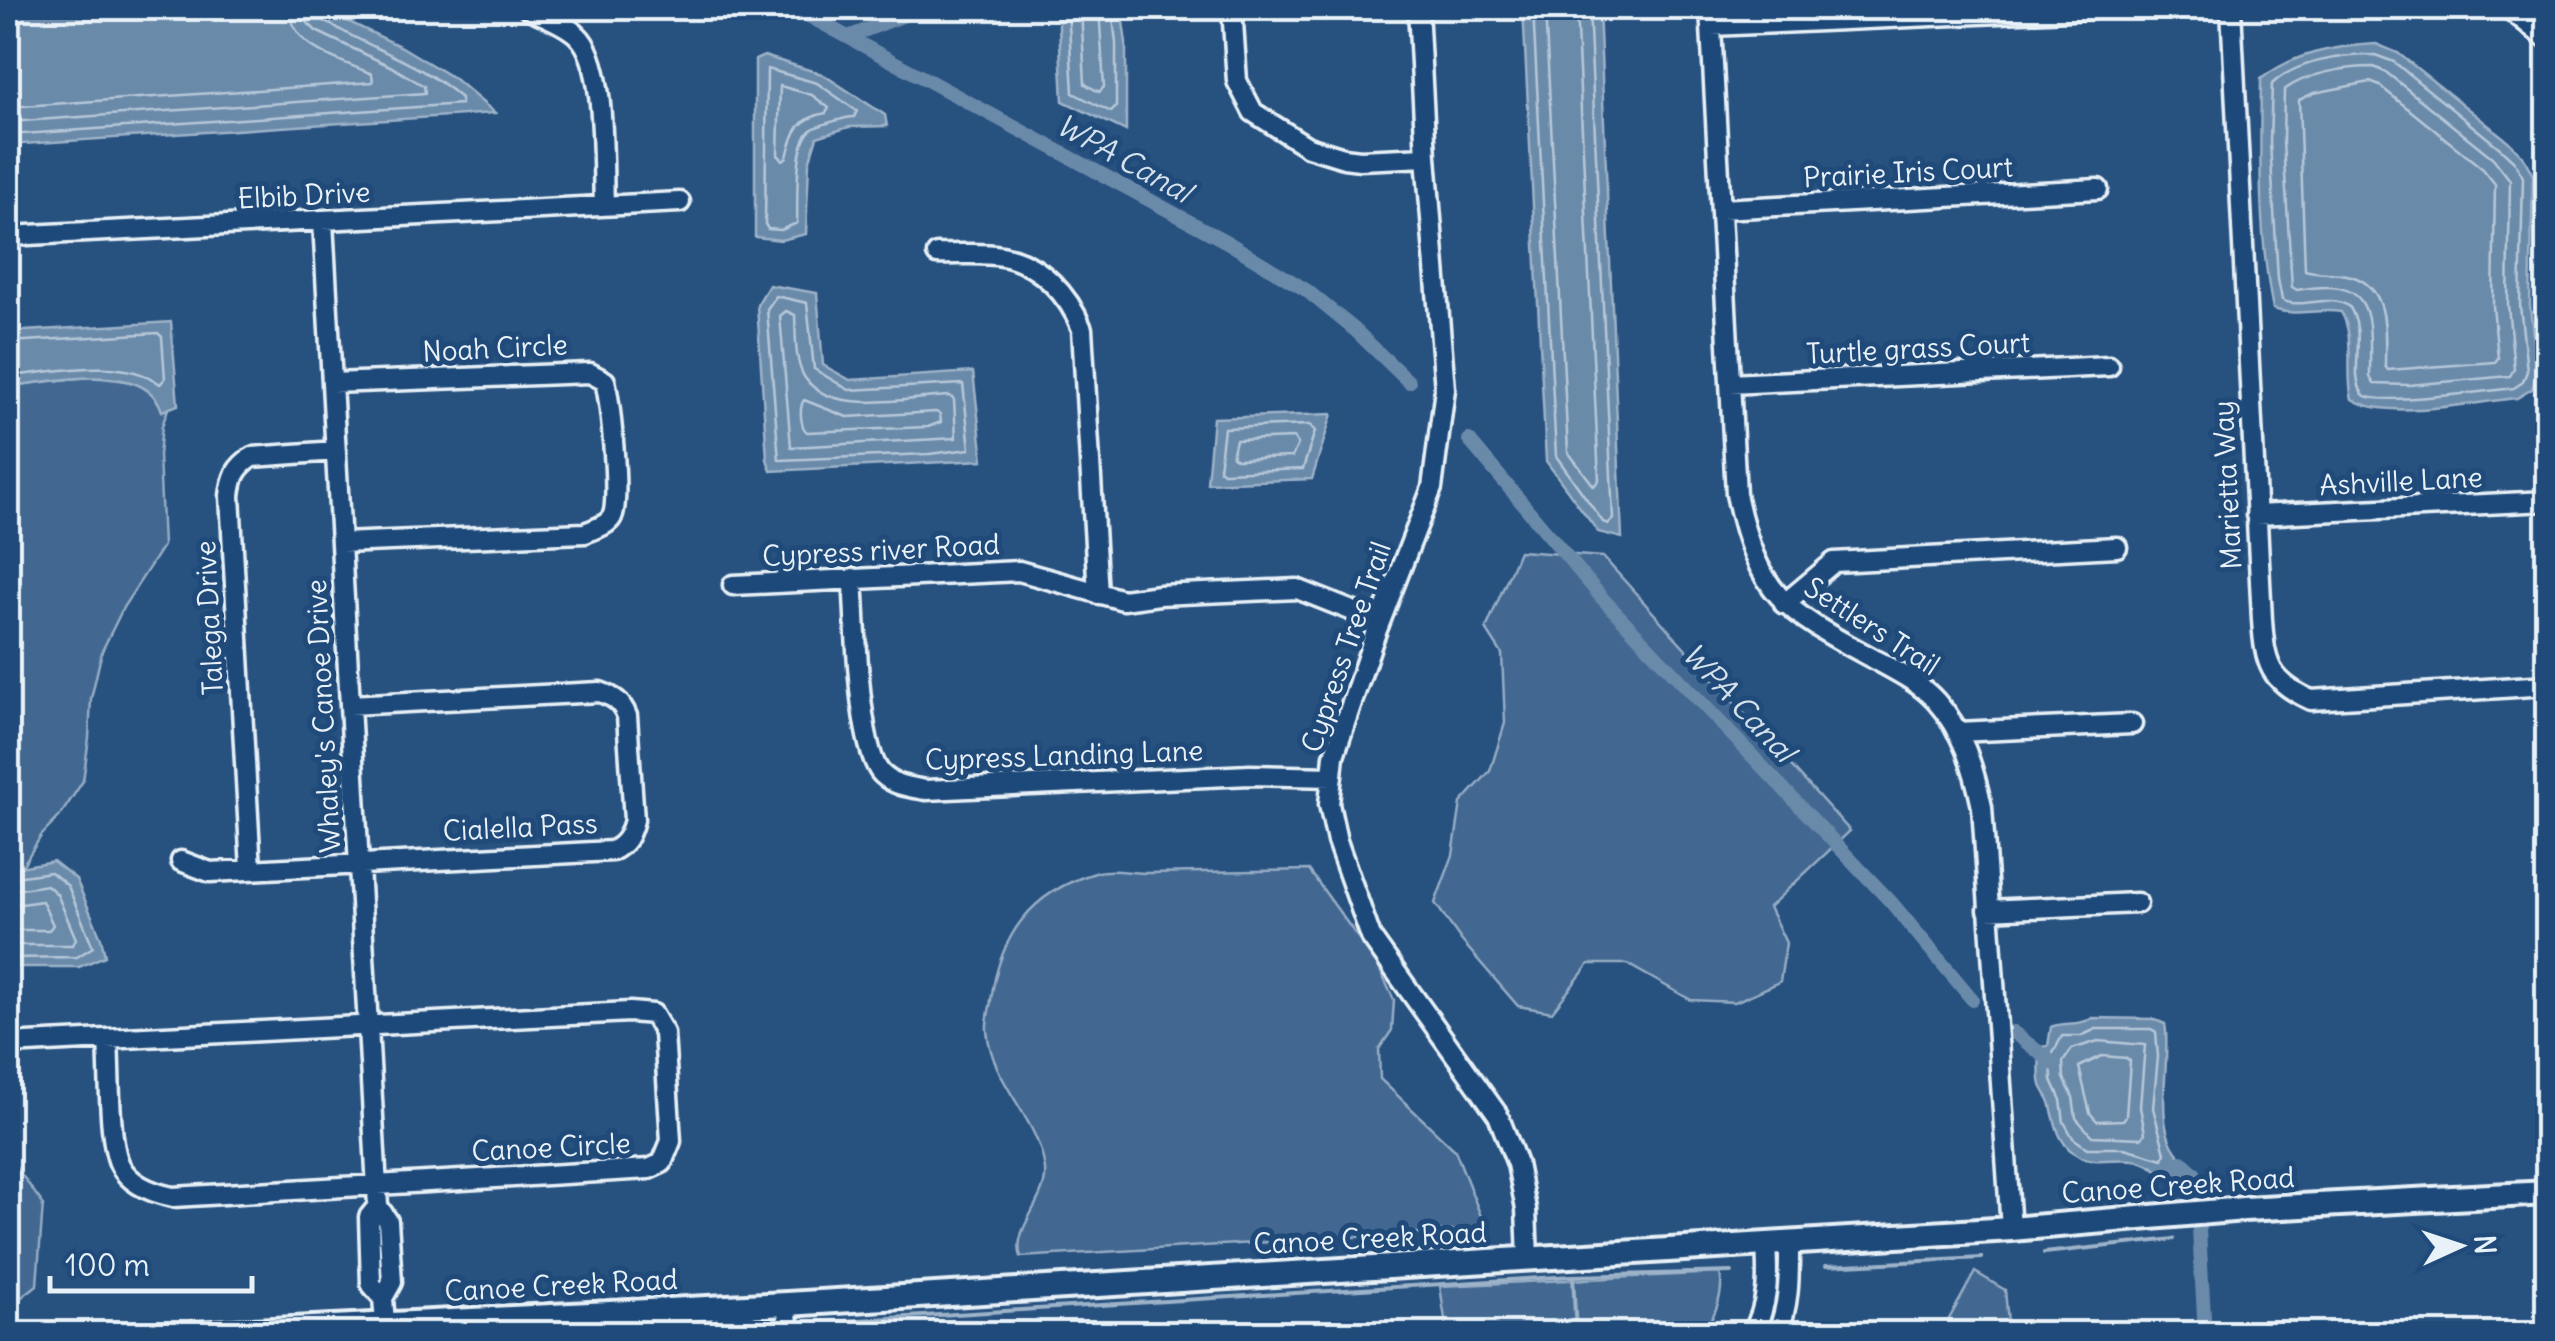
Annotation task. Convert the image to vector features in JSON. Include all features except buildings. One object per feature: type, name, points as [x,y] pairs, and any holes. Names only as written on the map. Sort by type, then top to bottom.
[{"type":"main road","name":"Canoe Creek Road","points":[[195,1334],[787,1304],[2011,1229],[2163,1214],[2548,1193]]},
{"type":"street","points":[[528,8],[576,33],[590,51],[597,75],[604,205]]},
{"type":"street","points":[[1232,8],[1237,81],[1252,112],[1308,147],[1344,158],[1426,157]]},
{"type":"street","name":"Cypress Tree Trail","points":[[1418,8],[1445,390],[1432,488],[1334,756],[1329,804],[1337,842],[1371,937],[1498,1115],[1518,1164],[1526,1209],[1528,1258]]},
{"type":"street","name":"Marietta Way","points":[[2231,8],[2264,651],[2274,677],[2287,689],[2311,700],[2336,701],[2548,685]]},
{"type":"street","points":[[2508,8],[2548,40]]},
{"type":"street","points":[[1711,17],[2092,9]]},
{"type":"street","name":"Settlers Trail","points":[[1711,17],[1736,494],[1746,540],[1764,578],[1784,604],[1816,629],[1906,677],[1936,700],[1972,762],[1982,806],[2011,1229]]},
{"type":"street","name":"Prairie Iris Court","points":[[1721,209],[2098,190]]},
{"type":"street","name":"Elbib Drive","points":[[8,236],[680,202]]},
{"type":"street","name":"Whaley's Canoe Drive","points":[[324,222],[378,1206],[369,1216],[370,1284],[383,1298],[385,1323]]},
{"type":"street","points":[[937,254],[1004,256],[1055,284],[1074,308],[1082,329],[1098,594]]},
{"type":"street","name":"Turtle grass Court","points":[[1730,384],[2109,366]]},
{"type":"street","name":"Noah Circle","points":[[332,384],[590,373],[604,381],[609,398],[616,498],[612,517],[585,533],[342,543]]},
{"type":"street","name":"Talega Drive","points":[[251,869],[232,476],[252,456],[336,450]]},
{"type":"street","name":"Ashville Lane","points":[[2256,515],[2548,502]]},
{"type":"street","points":[[1784,604],[1834,562],[2117,547]]},
{"type":"street","name":"Cypress river Road","points":[[733,585],[1018,571],[1123,600],[1297,589],[1380,622]]},
{"type":"street","name":"Cypress Landing Lane","points":[[853,578],[870,756],[880,773],[897,785],[926,790],[1332,776]]},
{"type":"street","name":"Cialella Pass","points":[[181,861],[210,872],[612,851],[630,836],[634,820],[627,716],[622,703],[612,696],[600,692],[350,705]]},
{"type":"street","points":[[1957,732],[2132,724]]},
{"type":"street","points":[[1988,910],[2136,903]]},
{"type":"street","name":"Canoe Circle","points":[[8,1044],[630,1012],[653,1014],[664,1033],[671,1142],[662,1163],[649,1169],[173,1197],[153,1192],[121,1168],[116,1149],[108,1039]]},
{"type":"street","points":[[1752,1334],[1763,1314],[1777,1244]]},
{"type":"street","points":[[1777,1244],[1789,1289],[1786,1314],[1777,1334]]},
{"type":"street","points":[[787,1304],[788,1334]]},
{"type":"shaded area","points":[[88,377],[142,386],[162,410],[168,409],[159,455],[163,546],[124,606],[102,651],[91,699],[83,781],[23,865],[8,869],[8,386]]},
{"type":"shaded area","points":[[1519,551],[1603,557],[1850,831],[1769,907],[1786,943],[1780,982],[1735,1002],[1691,1000],[1627,964],[1589,964],[1552,1012],[1518,1006],[1435,903],[1453,855],[1461,803],[1490,771],[1505,723],[1502,654],[1486,629]]},
{"type":"shaded area","points":[[1309,870],[1377,964],[1394,1000],[1392,1030],[1379,1049],[1380,1079],[1455,1150],[1486,1229],[1021,1257],[1021,1236],[1041,1192],[1045,1170],[1034,1134],[997,1067],[987,1026],[1002,955],[1022,919],[1053,892],[1101,872]]},
{"type":"shaded area","points":[[8,1156],[43,1204],[37,1285],[8,1308]]},
{"type":"shaded area","points":[[1975,1272],[2005,1290],[2009,1333],[1949,1333],[1949,1319]]},
{"type":"shaded area","points":[[1720,1273],[1720,1296],[1705,1333],[1447,1333],[1440,1286]]},
{"type":"water","points":[[8,8],[320,8],[402,47],[455,79],[495,113],[8,145]]},
{"type":"water","points":[[1058,8],[1121,8],[1126,43],[1126,131],[1063,101]]},
{"type":"water","points":[[1523,8],[1599,8],[1622,538],[1598,532],[1546,461]]},
{"type":"water","points":[[2376,44],[2398,53],[2508,141],[2533,175],[2530,305],[2537,372],[2532,389],[2517,398],[2432,408],[2386,409],[2367,405],[2352,399],[2348,332],[2341,312],[2273,309],[2262,224],[2261,79],[2316,52]]},
{"type":"water","points":[[764,56],[822,74],[885,115],[887,126],[849,127],[817,137],[809,163],[806,234],[781,240],[755,237],[755,60]]},
{"type":"water","points":[[769,285],[817,293],[823,365],[850,380],[973,372],[983,460],[771,471],[757,305]]},
{"type":"water","points":[[171,322],[178,405],[162,411],[152,395],[137,384],[117,379],[8,386],[8,332]]},
{"type":"water","points":[[1332,414],[1312,479],[1207,483],[1213,418]]},
{"type":"water","points":[[53,861],[76,879],[105,956],[79,967],[8,967],[8,869]]},
{"type":"water","points":[[2093,1018],[2153,1019],[2165,1024],[2165,1122],[2179,1155],[2194,1166],[2196,1192],[2142,1162],[2088,1159],[2063,1142],[2041,1085],[2040,1047],[2048,1046],[2051,1027]]},
{"type":"waterway","name":"WPA Canal","points":[[794,8],[1227,242],[1306,290],[1409,382]]},
{"type":"waterway","points":[[848,37],[916,8]]},
{"type":"waterway","name":"WPA Canal","points":[[1469,440],[1602,598],[1891,902],[1972,999]]},
{"type":"waterway","name":"WPA Canal","points":[[2013,1032],[2054,1064]]},
{"type":"waterway","name":"WPA Canal","points":[[2182,1162],[2194,1173],[2201,1190]]},
{"type":"waterway","name":"WPA Canal","points":[[2199,1230],[2205,1334]]},
{"type":"waterway","points":[[2044,1253],[2174,1239]]},
{"type":"waterway","points":[[1826,1266],[1982,1258]]},
{"type":"waterway","points":[[1576,1334],[1573,1276],[1732,1272]]},
{"type":"waterway","points":[[794,1324],[1573,1276]]},
{"type":"waterway","points":[[666,1334],[689,1326],[779,1325]]}]
